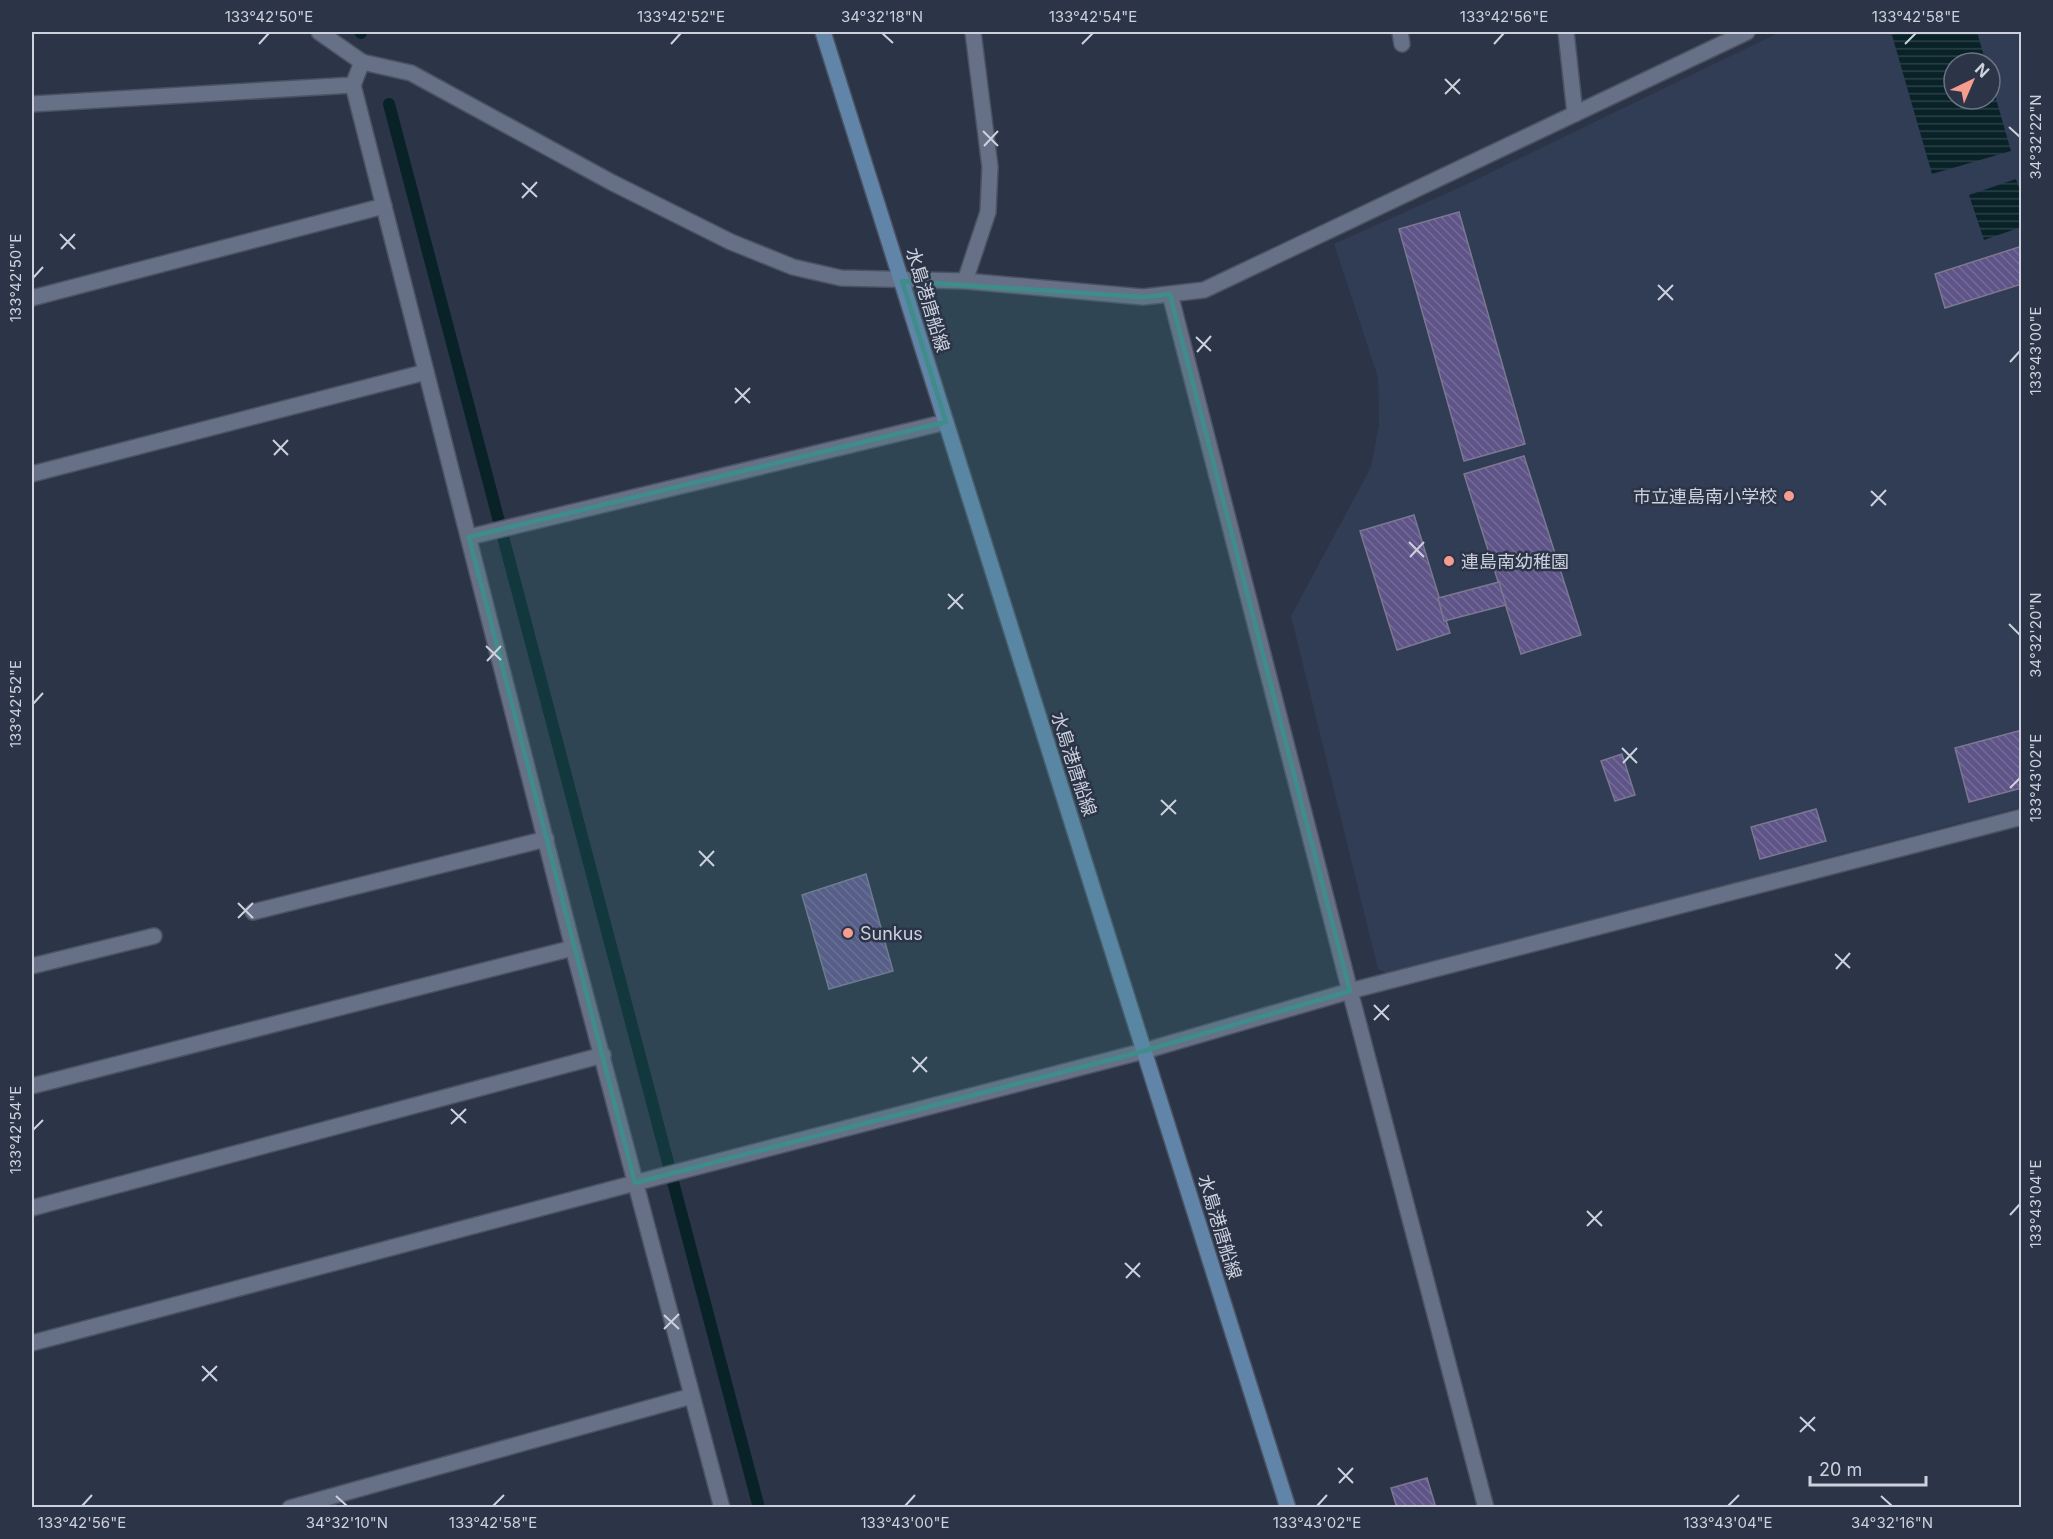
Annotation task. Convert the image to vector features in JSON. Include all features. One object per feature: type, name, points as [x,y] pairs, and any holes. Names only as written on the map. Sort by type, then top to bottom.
[{"type":"main road","name":"水島港唐船線","points":[[823,32],[1288,1508]]},
{"type":"street","points":[[320,32],[362,62],[411,73],[611,182],[741,246],[793,267],[841,278],[965,281],[1143,297],[1204,290],[1747,32]]},
{"type":"street","points":[[965,281],[988,212],[990,167],[973,32]]},
{"type":"street","points":[[1566,32],[1575,114]]},
{"type":"street","points":[[362,62],[353,85],[573,948],[722,1508]]},
{"type":"street","points":[[32,104],[353,85]]},
{"type":"street","points":[[32,298],[384,206]]},
{"type":"street","points":[[1170,294],[1486,1508]]},
{"type":"street","points":[[32,474],[426,372]]},
{"type":"street","points":[[469,537],[946,422]]},
{"type":"street","points":[[32,1343],[1144,1051],[1350,991],[2022,817]]},
{"type":"street","points":[[253,912],[546,839]]},
{"type":"street","points":[[32,966],[154,936]]},
{"type":"street","points":[[32,1086],[573,948]]},
{"type":"street","points":[[32,1208],[603,1055]]},
{"type":"street","points":[[291,1508],[692,1396]]},
{"type":"highlighted area","points":[[902,281],[1143,297],[1170,294],[1350,991],[1144,1051],[635,1183],[469,537],[946,422]]},
{"type":"shaded area","name":"市立連島南小学校","points":[[1780,32],[2021,32],[2021,807],[1386,973],[1378,969],[1291,616],[1371,467],[1379,425],[1378,377],[1334,244],[1465,185]]},
{"type":"shaded area","points":[[1906,32],[1977,32],[1983,51],[1942,51],[1942,111],[1999,111],[2011,151],[1932,174],[1892,35]]},
{"type":"shaded area","points":[[2016,179],[2021,194],[2021,227],[1984,240],[1969,195]]},
{"type":"building","points":[[1459,212],[1525,444],[1464,461],[1399,229]]},
{"type":"building","points":[[2022,246],[2022,284],[1945,308],[1935,274]]},
{"type":"building","points":[[1524,456],[1581,635],[1521,654],[1464,474]]},
{"type":"building","points":[[1414,515],[1450,633],[1397,650],[1360,531]]},
{"type":"building","points":[[1499,582],[1506,605],[1444,621],[1438,598]]},
{"type":"building","points":[[2022,730],[2022,788],[1969,802],[1955,748]]},
{"type":"building","points":[[1622,754],[1635,795],[1615,801],[1601,761]]},
{"type":"building","points":[[1816,809],[1826,841],[1760,859],[1751,827]]},
{"type":"building","name":"Sunkus","points":[[866,874],[893,971],[829,989],[802,895]]},
{"type":"building","points":[[1427,1478],[1436,1508],[1397,1508],[1391,1488]]},
{"type":"waterway","points":[[389,104],[759,1508]]},
{"type":"place","name":"市立連島南小学校","points":[[1789,496]]},
{"type":"place","name":"連島南幼稚園","points":[[1449,561]]},
{"type":"place","name":"Sunkus","points":[[848,933]]}]
